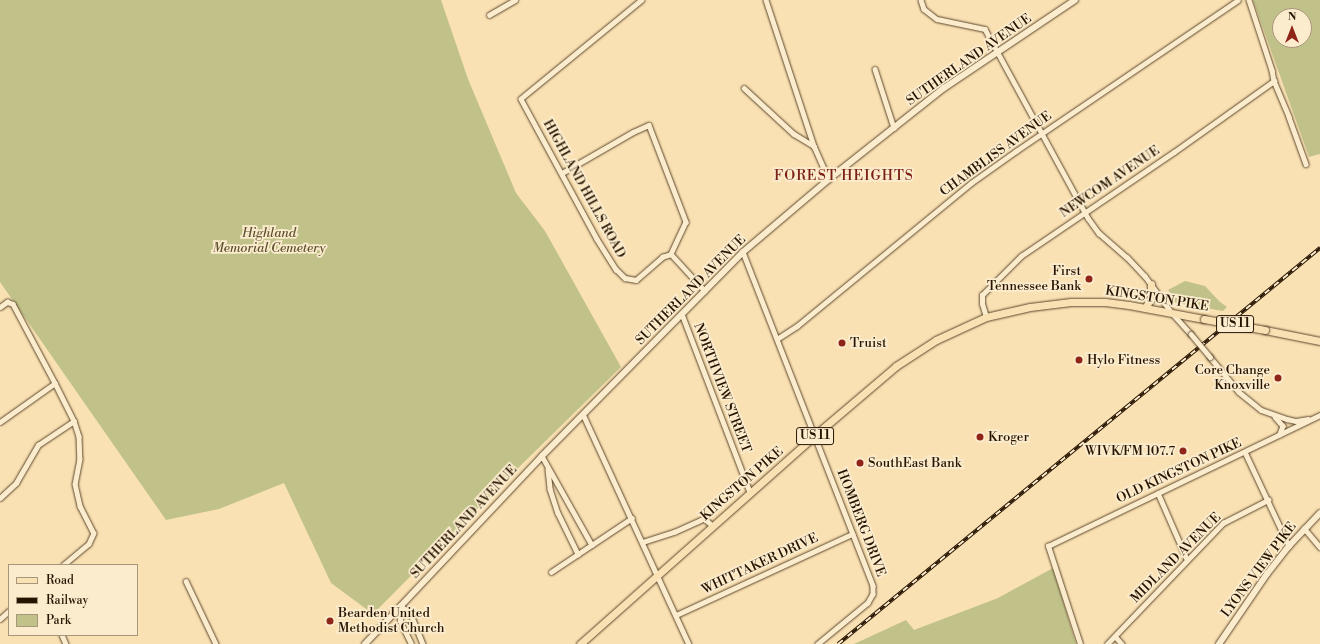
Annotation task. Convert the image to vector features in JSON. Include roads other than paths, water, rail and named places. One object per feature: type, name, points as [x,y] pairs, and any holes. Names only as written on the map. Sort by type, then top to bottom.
[{"type":"main road","points":[[1145,308],[1151,298],[1151,284]]},
{"type":"main road","name":"KINGSTON PIKE","points":[[580,644],[750,492],[896,366],[936,340],[986,317],[1030,307],[1071,302],[1105,302],[1145,308],[1320,341]]},
{"type":"street","points":[[489,16],[515,0]]},
{"type":"street","name":"HIGHLAND HILLS ROAD","points":[[642,0],[521,99],[597,239],[616,269],[626,278],[636,280],[662,257],[671,254]]},
{"type":"street","points":[[766,0],[814,146],[829,179]]},
{"type":"street","points":[[921,0],[924,9],[937,18],[985,29],[1043,133],[1084,214],[1099,233],[1127,257],[1151,284],[1172,313],[1239,392],[1261,410],[1272,415],[1296,421],[1312,419]]},
{"type":"street","name":"SUTHERLAND AVENUE","points":[[365,644],[542,456],[744,252],[829,179],[944,88],[1075,0]]},
{"type":"street","name":"CHAMBLISS AVENUE","points":[[777,339],[797,326],[971,183],[1238,0]]},
{"type":"street","points":[[1249,0],[1272,70],[1274,81],[1306,164]]},
{"type":"street","points":[[875,70],[894,128]]},
{"type":"street","name":"NEWCOM AVENUE","points":[[986,317],[981,299],[984,292],[1021,256],[1084,214],[1274,81]]},
{"type":"street","points":[[744,88],[794,134],[814,146]]},
{"type":"street","points":[[562,173],[632,132],[649,125],[686,222],[671,254],[705,291]]},
{"type":"street","name":"HOMBERG DRIVE","points":[[744,252],[873,586],[873,594],[868,603],[818,644]]},
{"type":"street","points":[[0,307],[7,302],[11,302],[74,421],[81,446],[76,478],[77,495],[80,506],[94,533],[89,544],[65,564]]},
{"type":"street","name":"NORTHVIEW STREET","points":[[682,314],[750,492]]},
{"type":"street","points":[[0,422],[55,383]]},
{"type":"street","points":[[584,414],[689,644]]},
{"type":"street","points":[[1272,415],[1280,421],[1283,426],[1280,434]]},
{"type":"street","name":"OLD KINGSTON PIKE","points":[[1080,644],[1048,546],[1320,415]]},
{"type":"street","points":[[0,498],[16,483],[38,445],[74,421]]},
{"type":"street","points":[[1245,452],[1289,546]]},
{"type":"street","points":[[542,456],[592,544]]},
{"type":"street","points":[[548,467],[550,489],[558,513],[578,554]]},
{"type":"street","points":[[1158,493],[1187,558]]},
{"type":"street","name":"MIDLAND AVENUE","points":[[1107,644],[1187,558],[1223,523],[1268,500]]},
{"type":"street","name":"LYONS VIEW PIKE","points":[[1219,644],[1249,598],[1289,546],[1304,528],[1320,513]]},
{"type":"street","points":[[551,572],[632,518]]},
{"type":"street","points":[[643,542],[674,532],[701,520],[706,520],[713,526]]},
{"type":"street","points":[[1304,528],[1320,547]]},
{"type":"street","name":"WHITTAKER DRIVE","points":[[676,615],[852,534]]},
{"type":"street","points":[[186,581],[216,644]]},
{"type":"street","points":[[400,606],[400,621],[411,644]]},
{"type":"street","points":[[400,606],[410,612],[423,644]]},
{"type":"street","points":[[0,619],[8,612]]},
{"type":"street","points":[[1114,636],[1122,644]]},
{"type":"railway","points":[[838,644],[1320,248]]},
{"type":"place","name":"First Tennessee Bank","points":[[1089,279]]},
{"type":"place","name":"Truist","points":[[842,343]]},
{"type":"place","name":"Hylo Fitness","points":[[1079,360]]},
{"type":"place","name":"Core Change Knoxville","points":[[1278,378]]},
{"type":"place","name":"Kroger","points":[[980,437]]},
{"type":"place","name":"WIVK/FM 107.7","points":[[1183,451]]},
{"type":"place","name":"SouthEast Bank","points":[[860,463]]},
{"type":"place","name":"Bearden United Methodist Church","points":[[330,621]]},
{"type":"district","name":"FOREST HEIGHTS","points":[[844,176]]},
{"type":"park label","name":"Highland Memorial Cemetery","points":[[269,242]]}]
